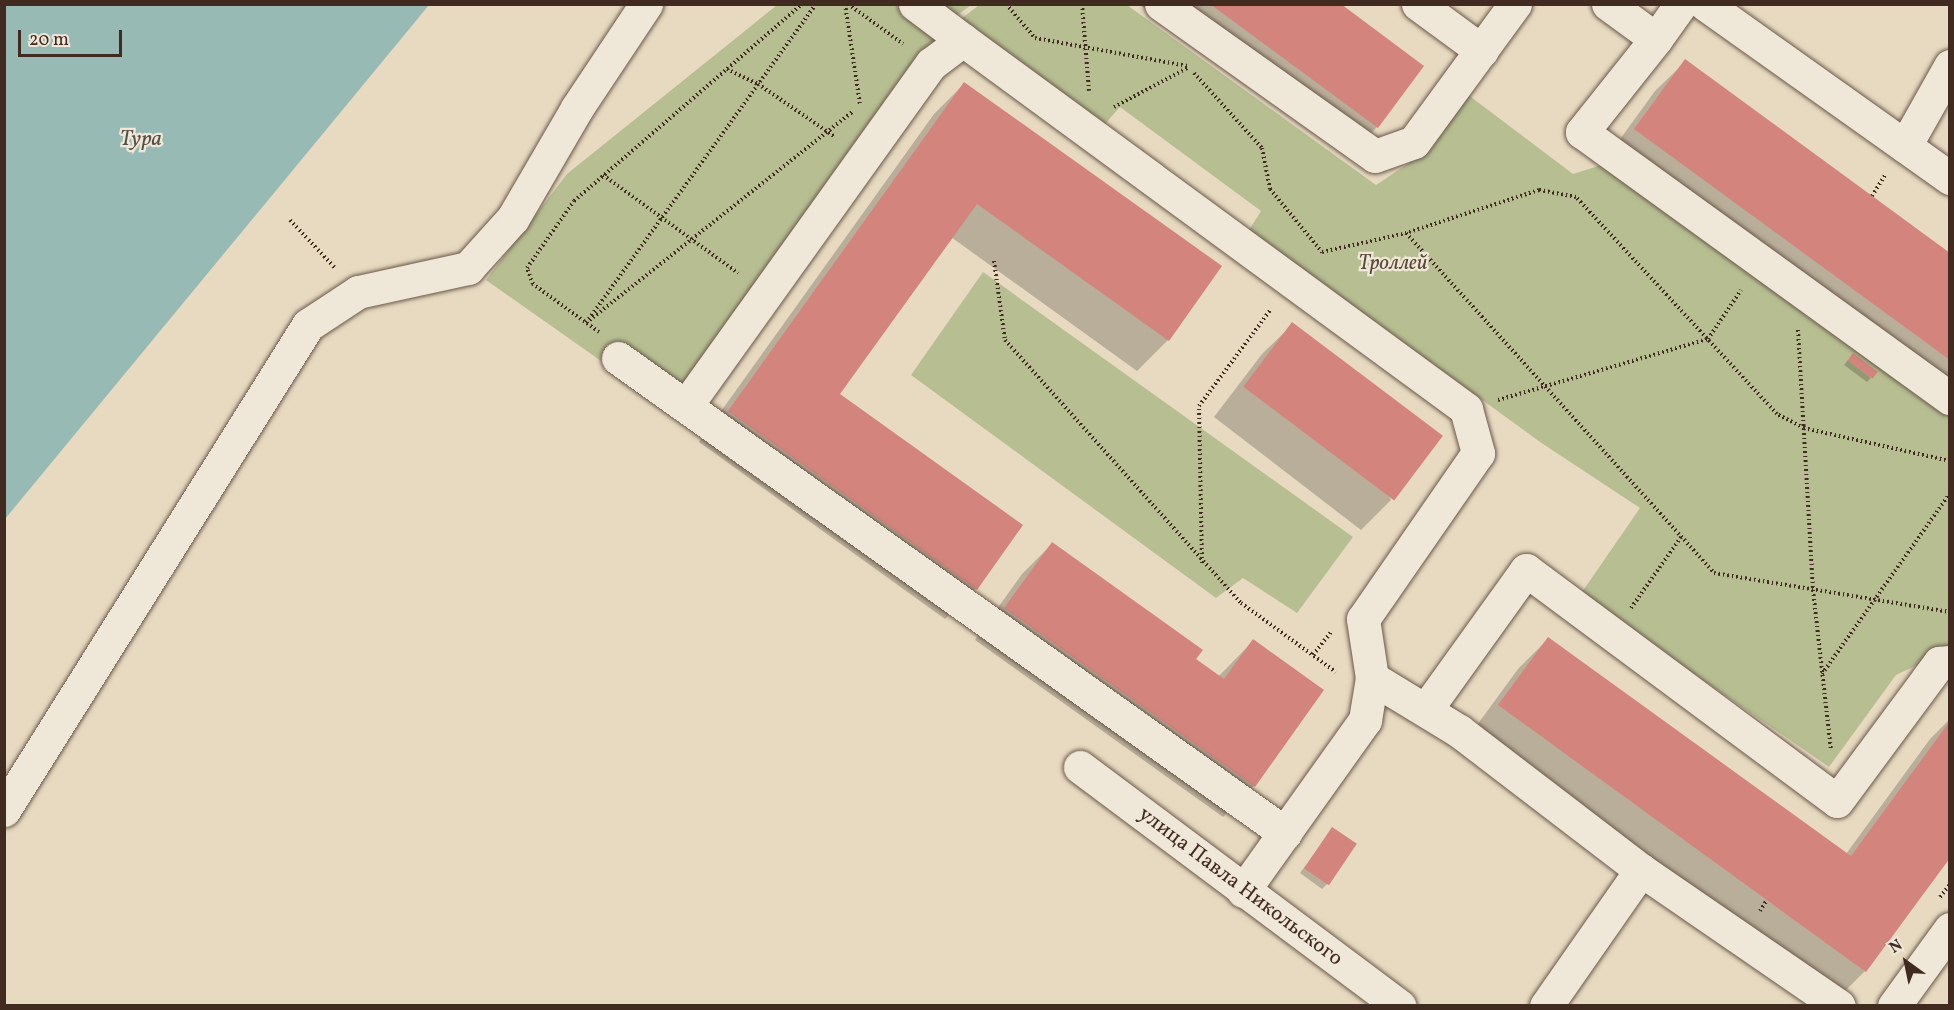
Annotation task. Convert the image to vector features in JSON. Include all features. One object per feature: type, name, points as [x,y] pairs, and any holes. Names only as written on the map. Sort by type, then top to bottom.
[{"type":"street","points":[[4,810],[308,325],[358,292],[468,268],[513,218],[577,108],[646,4]]},
{"type":"street","points":[[915,4],[1091,128],[1466,409],[1478,453],[1363,619],[1372,678],[1365,720],[1244,891]]},
{"type":"street","points":[[1161,4],[1375,156],[1414,142],[1515,4]]},
{"type":"street","points":[[1418,4],[1482,51]]},
{"type":"street","points":[[1608,4],[1656,39]]},
{"type":"street","points":[[1681,4],[1582,132],[1950,398]]},
{"type":"street","points":[[1704,4],[1950,178]]},
{"type":"street","points":[[686,406],[931,63],[963,40]]},
{"type":"street","points":[[1905,146],[1950,66]]},
{"type":"street","points":[[611,347],[686,406],[1284,833]]},
{"type":"street","points":[[1427,708],[1526,570],[1837,801],[1939,663],[1950,662]]},
{"type":"street","points":[[1372,678],[1427,708],[1641,870],[1839,1005]]},
{"type":"street","name":"улица Павла Никольского","points":[[1080,767],[1400,1005]]},
{"type":"street","points":[[1546,1005],[1641,870]]},
{"type":"street","points":[[1894,1005],[1950,929]]},
{"type":"path","points":[[611,347],[586,323],[532,284],[526,268],[574,201],[802,4]]},
{"type":"path","points":[[586,323],[816,4]]},
{"type":"path","points":[[846,4],[931,63]]},
{"type":"path","points":[[846,4],[860,105],[858,116]]},
{"type":"path","points":[[1006,4],[1035,38],[1190,67],[1262,148],[1270,189],[1322,252],[1406,233],[1539,190],[1576,197],[1778,414],[1804,428],[1950,461]]},
{"type":"path","points":[[1082,4],[1091,128]]},
{"type":"path","points":[[1091,128],[1096,117],[1190,67]]},
{"type":"path","points":[[727,69],[758,84],[844,143]]},
{"type":"path","points":[[586,323],[826,131],[870,99]]},
{"type":"path","points":[[1879,165],[1897,178]]},
{"type":"path","points":[[603,175],[745,278]]},
{"type":"path","points":[[290,220],[358,292]]},
{"type":"path","points":[[1406,233],[1714,573],[1950,612]]},
{"type":"path","points":[[993,261],[1005,340],[1202,562],[1252,613],[1339,674]]},
{"type":"path","points":[[1545,386],[1708,339],[1747,282]]},
{"type":"path","points":[[1202,562],[1199,406],[1276,302]]},
{"type":"path","points":[[1797,318],[1813,590],[1837,801]]},
{"type":"path","points":[[1822,674],[1950,493]]},
{"type":"path","points":[[1612,634],[1681,537]]},
{"type":"path","points":[[1313,655],[1336,624]]},
{"type":"path","points":[[1749,906],[1768,919]]},
{"type":"green space","points":[[777,5],[971,5],[955,17],[668,408],[486,280],[567,174]]},
{"type":"green space","name":"Троллей","points":[[979,5],[1127,5],[1376,185],[1409,163],[1463,91],[1573,174],[1611,162],[1949,414],[1949,650],[1896,675],[1829,767],[1580,595],[1640,508],[1540,442],[1249,230],[1261,211],[1120,107],[1105,124],[961,19]]},
{"type":"green space","points":[[983,272],[1353,537],[1297,613],[1243,578],[1216,598],[911,375]]},
{"type":"water","name":"Тура","points":[[4,5],[429,5],[5,519]]},
{"type":"building","points":[[1210,4],[1341,4],[1424,66],[1378,128]]},
{"type":"building","points":[[1685,59],[1950,253],[1950,360],[1634,129]]},
{"type":"building","points":[[964,82],[1222,266],[1169,341],[977,204],[840,394],[1023,525],[977,590],[728,411]]},
{"type":"building","points":[[1292,322],[1443,436],[1394,500],[1243,387]]},
{"type":"building","points":[[1853,353],[1878,372],[1872,379],[1848,360]]},
{"type":"building","points":[[1052,542],[1203,650],[1196,659],[1224,679],[1253,639],[1324,690],[1255,787],[1004,608]]},
{"type":"building","points":[[1548,637],[1851,856],[1950,721],[1950,858],[1866,972],[1498,705]]},
{"type":"building","points":[[1332,827],[1357,844],[1329,885],[1304,868]]}]
